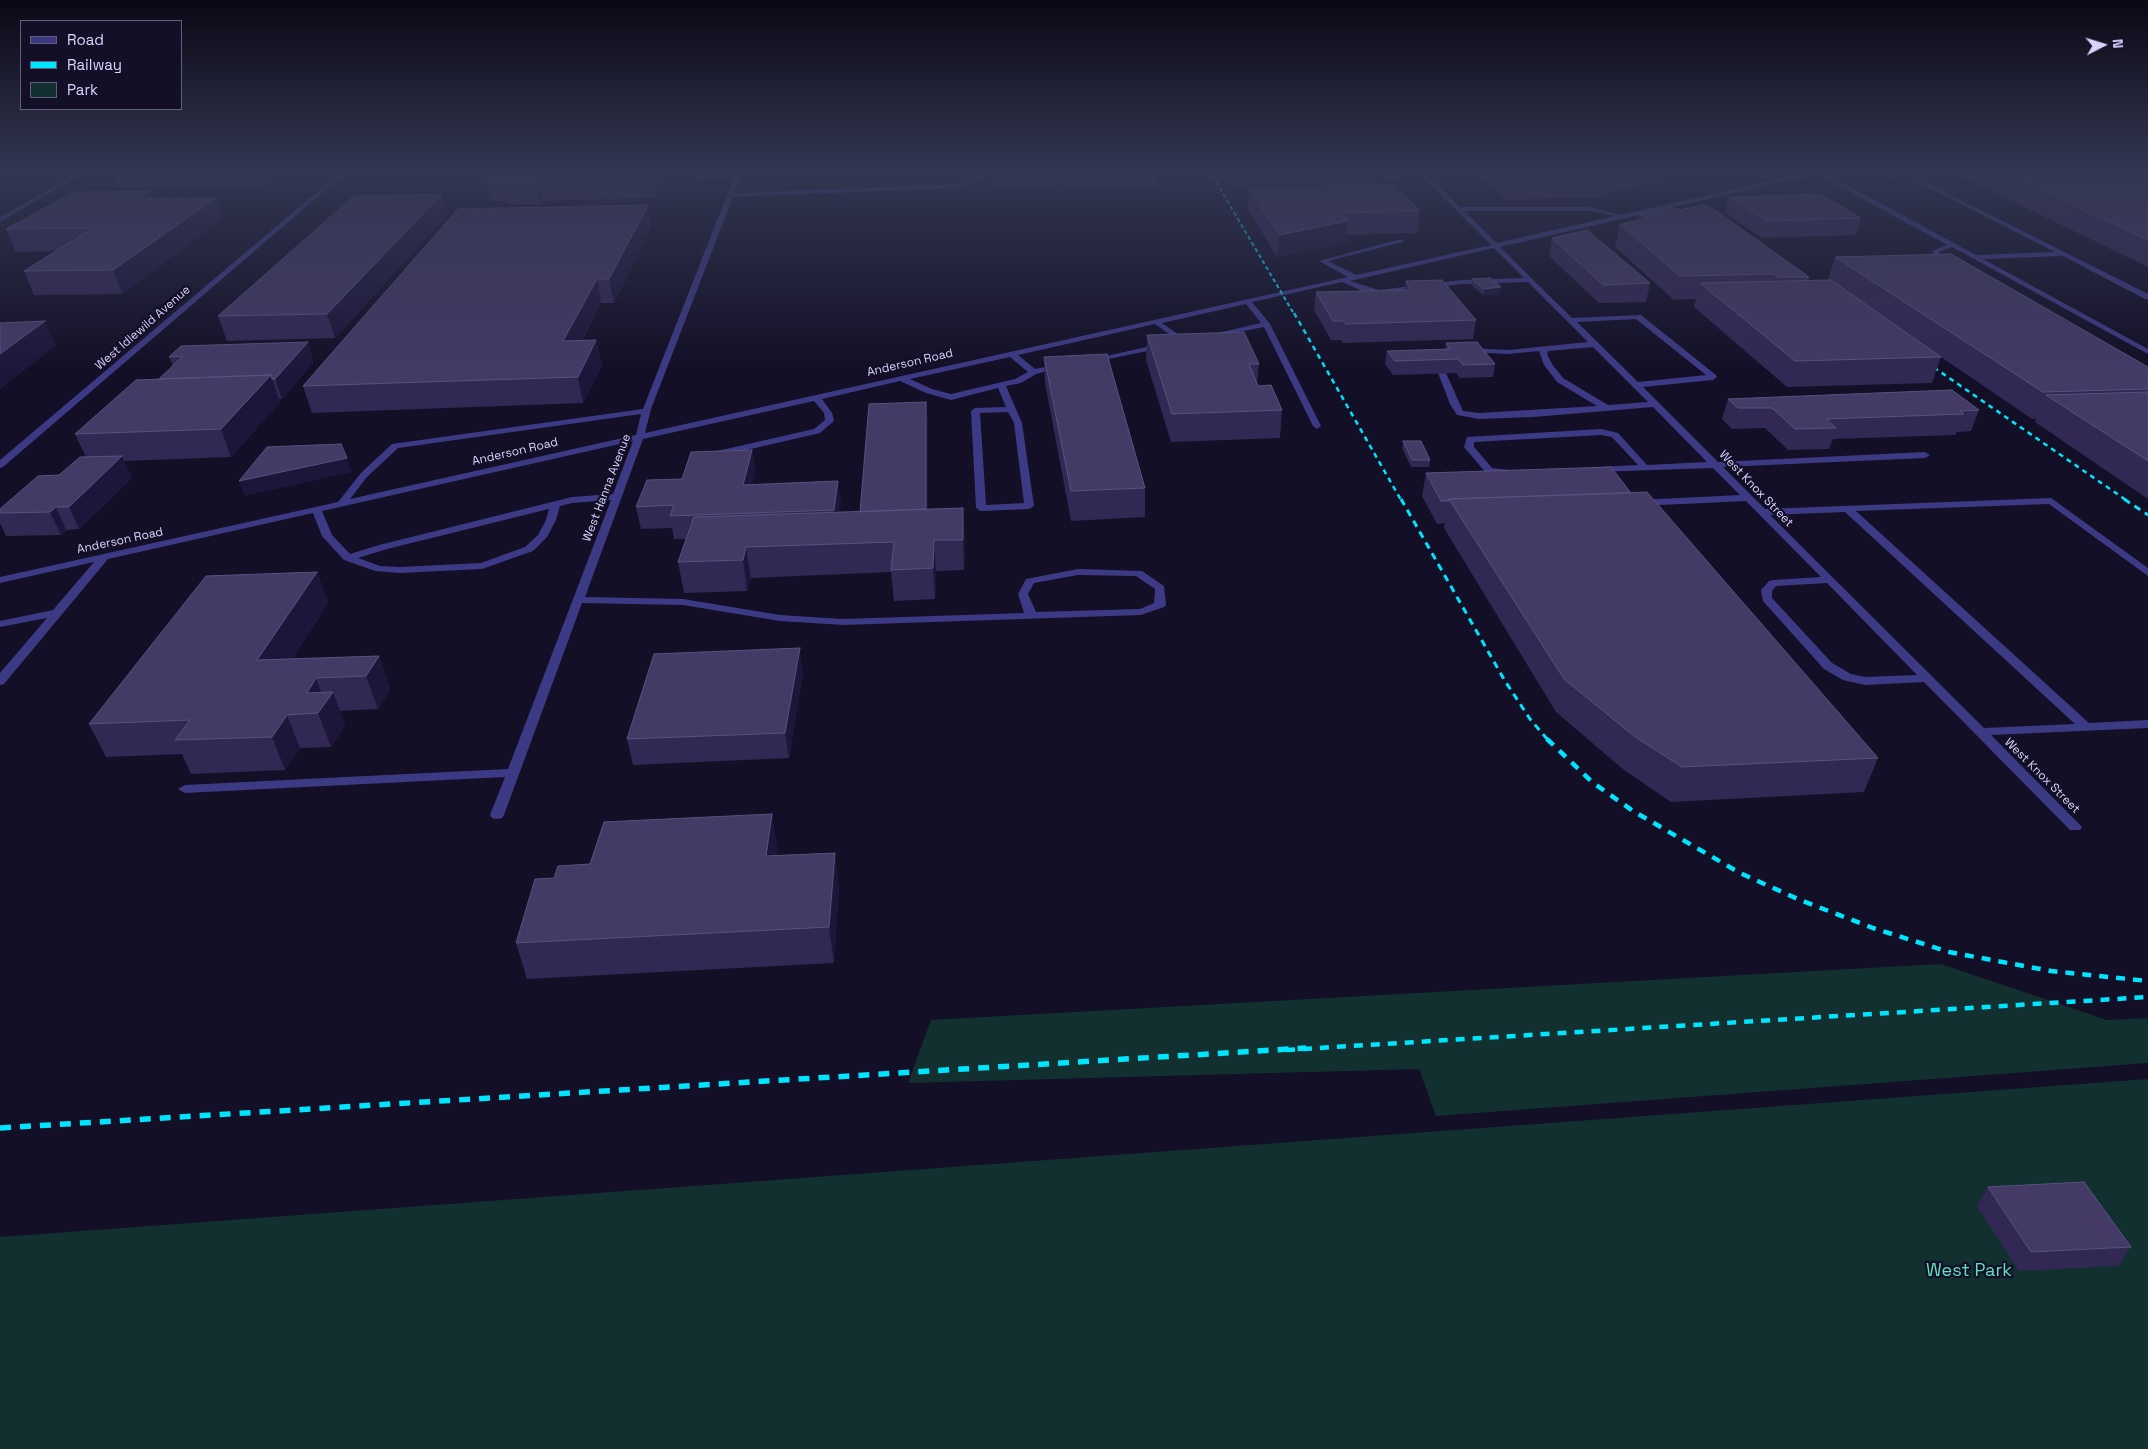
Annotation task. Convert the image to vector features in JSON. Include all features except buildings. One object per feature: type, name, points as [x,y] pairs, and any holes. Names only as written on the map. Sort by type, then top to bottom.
[{"type":"street","name":"West Idlewild Avenue","points":[[0,465],[267,238]]},
{"type":"street","name":"West Hanna Avenue","points":[[497,815],[618,497],[640,436],[646,411],[713,238]]},
{"type":"street","name":"West Knox Street","points":[[1487,238],[1655,404],[2074,827]]},
{"type":"street","name":"Anderson Road","points":[[0,580],[1530,238]]},
{"type":"street","points":[[1939,238],[2148,352]]},
{"type":"street","points":[[2031,238],[2148,297]]},
{"type":"street","points":[[1354,277],[1322,261],[1401,241]]},
{"type":"street","points":[[1952,245],[1940,248],[1935,254],[1938,259],[1955,268]]},
{"type":"street","points":[[1974,257],[2064,254]]},
{"type":"street","points":[[1342,280],[1379,292],[1462,282],[1529,280]]},
{"type":"street","points":[[2027,298],[2048,297]]},
{"type":"street","points":[[1247,301],[1266,324],[1317,426]]},
{"type":"street","points":[[1570,320],[1638,316],[1713,377],[1636,385]]},
{"type":"street","points":[[1155,321],[1182,341]]},
{"type":"street","points":[[2082,325],[2096,323]]},
{"type":"street","points":[[1201,337],[1266,324]]},
{"type":"street","points":[[1079,362],[1192,339]]},
{"type":"street","points":[[2132,343],[2148,342]]},
{"type":"street","points":[[1462,350],[1508,352],[1594,344]]},
{"type":"street","points":[[1544,348],[1543,354],[1548,365],[1560,380],[1608,409]]},
{"type":"street","points":[[1011,354],[1033,372]]},
{"type":"street","points":[[900,378],[929,391],[952,397],[1018,381],[1033,372],[1070,364]]},
{"type":"street","points":[[1442,373],[1454,404],[1460,413],[1479,416],[1608,409],[1655,404]]},
{"type":"street","points":[[1001,385],[1010,409],[1018,423],[1029,506],[981,508],[975,411],[1010,409]]},
{"type":"street","points":[[711,455],[817,431],[830,421],[828,413],[816,397]]},
{"type":"street","points":[[341,504],[364,475],[395,446],[646,411]]},
{"type":"street","points":[[1520,474],[1490,471],[1469,447],[1470,439],[1601,432],[1615,435],[1645,468]]},
{"type":"street","points":[[1587,471],[1925,456]]},
{"type":"street","points":[[348,558],[384,547],[572,500],[618,497]]},
{"type":"street","points":[[1636,503],[1747,498]]},
{"type":"street","points":[[1761,512],[2051,502],[2148,573]]},
{"type":"street","points":[[316,510],[327,536],[348,558],[379,569],[400,570],[482,566],[529,549],[542,536],[551,520],[555,505]]},
{"type":"street","points":[[1848,509],[2086,727]]},
{"type":"street","points":[[0,681],[104,557]]},
{"type":"street","points":[[578,600],[683,602],[780,618],[842,622],[1141,612],[1160,605],[1160,588],[1138,573],[1078,572],[1030,581],[1023,594],[1031,615]]},
{"type":"street","points":[[1828,580],[1773,584],[1766,590],[1767,599],[1828,666],[1847,677],[1865,681],[1926,678]]},
{"type":"street","points":[[0,624],[57,613]]},
{"type":"street","points":[[1980,732],[2148,724]]},
{"type":"street","points":[[184,789],[513,773]]},
{"type":"green space","points":[[1941,964],[2107,1020],[2148,1018],[2148,1063],[1436,1116],[1419,1069],[908,1083],[931,1020]]},
{"type":"green space","name":"West Park","points":[[2148,1079],[2148,1449],[0,1449],[0,1237]]},
{"type":"railway","points":[[1249,238],[1294,314]]},
{"type":"railway","points":[[1294,313],[1401,500]]},
{"type":"railway","points":[[1926,362],[2126,500]]},
{"type":"railway","points":[[1401,499],[1505,681],[1530,719],[1548,740]]},
{"type":"railway","points":[[2124,499],[2148,515]]},
{"type":"railway","points":[[1548,740],[1592,782],[1633,811],[1740,873],[1800,900],[1873,928],[1949,952],[2051,971],[2148,981]]},
{"type":"railway","points":[[1286,1050],[2148,997]]},
{"type":"railway","points":[[0,1128],[1306,1048]]}]
